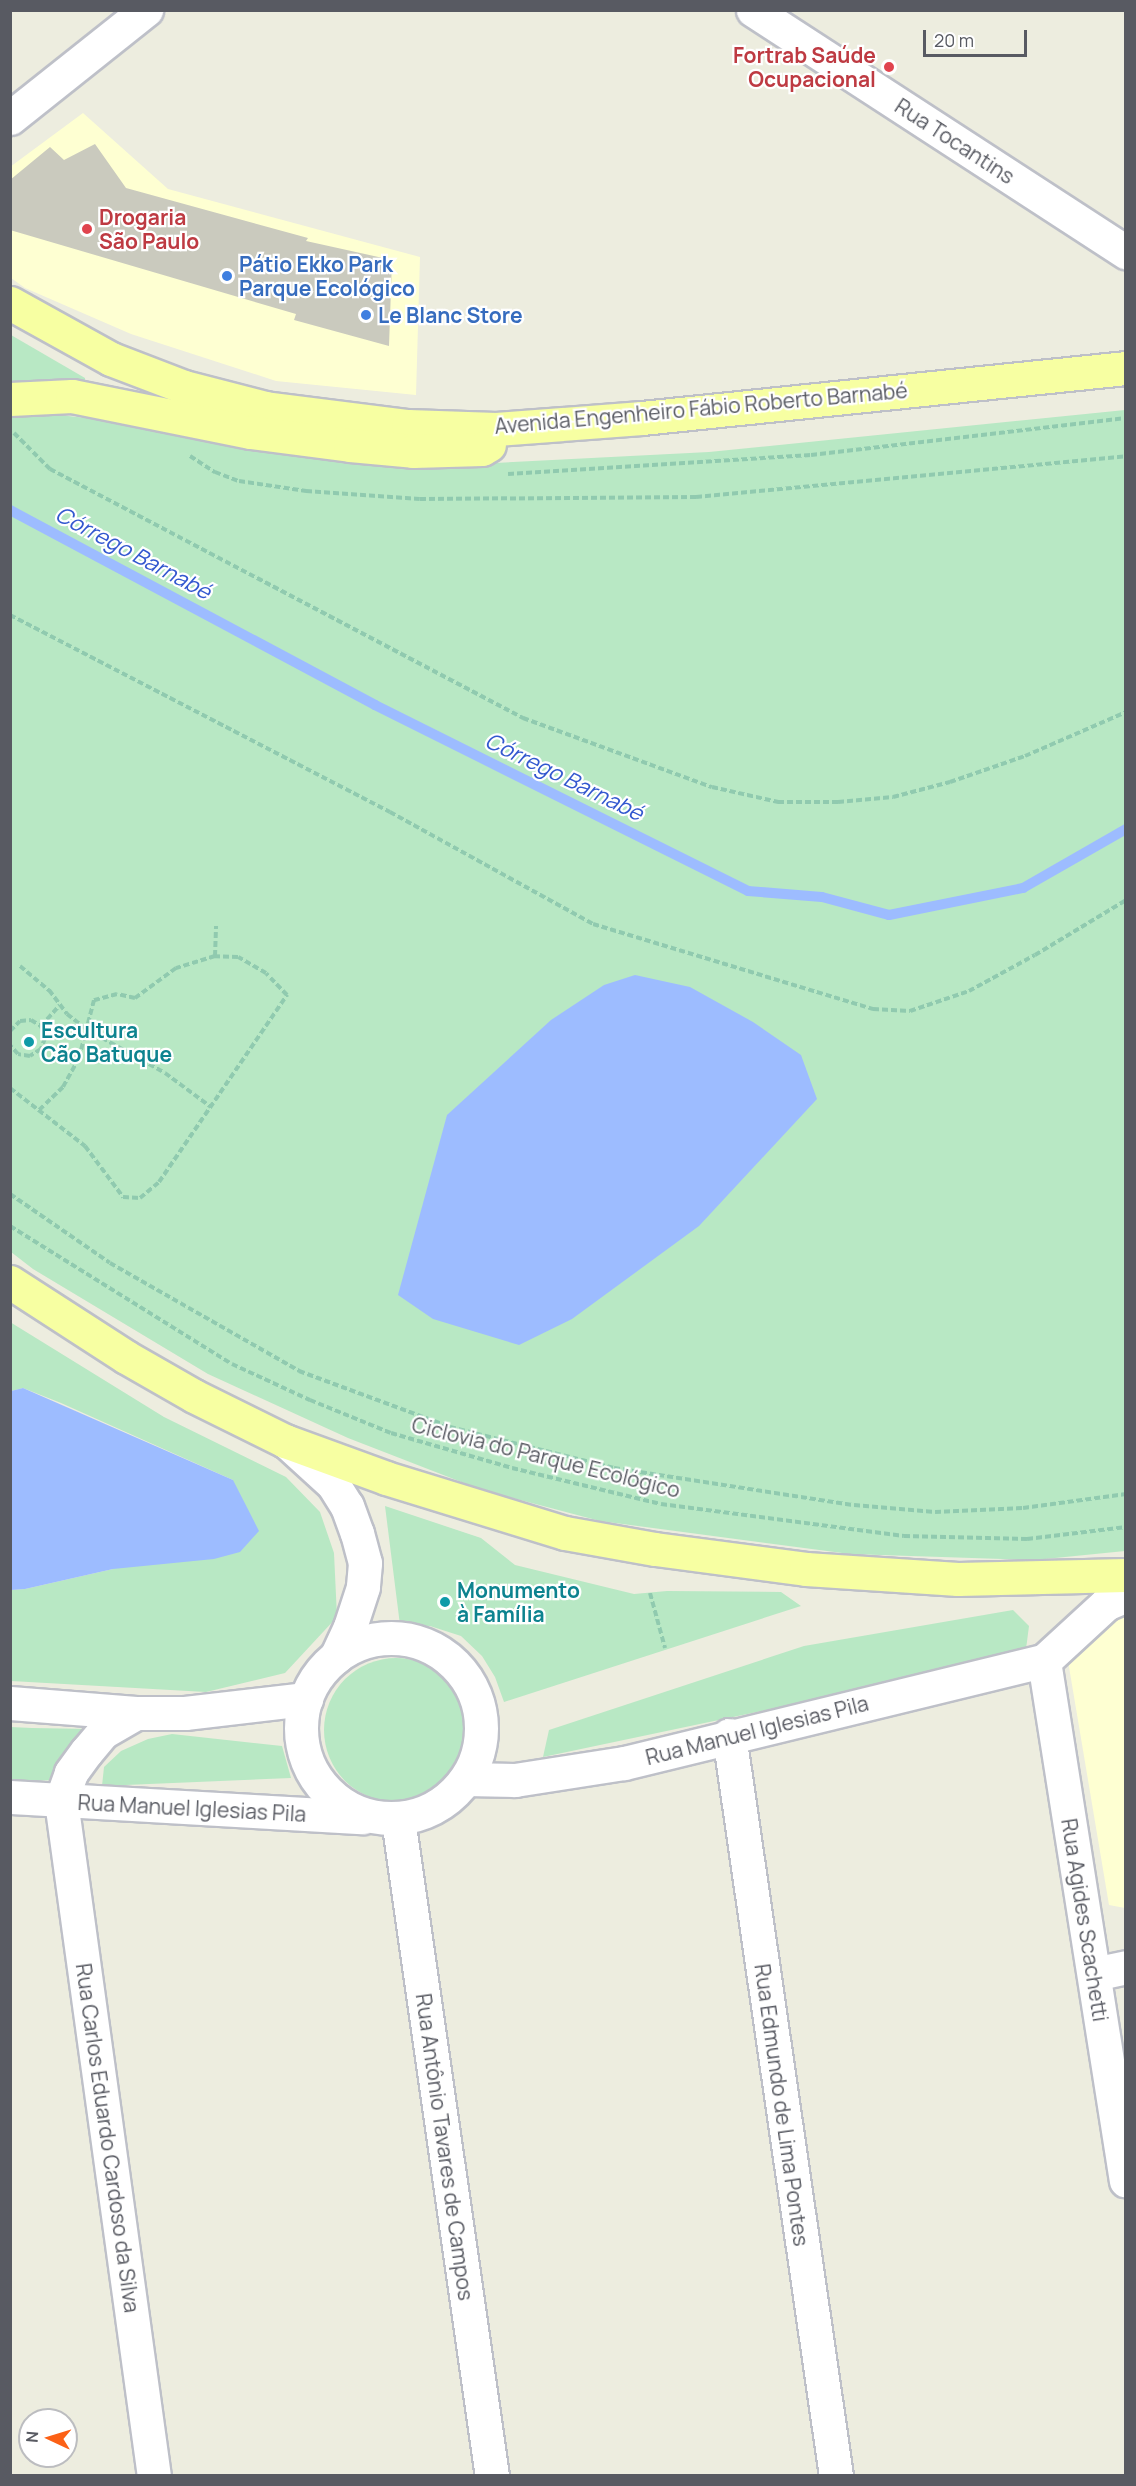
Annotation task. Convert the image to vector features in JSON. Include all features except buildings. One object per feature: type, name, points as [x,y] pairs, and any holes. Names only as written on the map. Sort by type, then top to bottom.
[{"type":"main road","name":"Avenida Engenheiro Fábio Roberto Barnabé","points":[[10,303],[111,359],[184,387],[264,408],[408,426],[496,429],[642,418],[1125,369]]},
{"type":"main road","points":[[11,414],[72,396],[250,432],[413,451],[482,449],[523,427]]},
{"type":"main road","points":[[14,1282],[126,1357],[194,1396],[285,1441],[386,1478],[565,1533],[655,1549],[806,1569],[958,1579],[1125,1575]]},
{"type":"street","points":[[10,118],[147,10]]},
{"type":"street","name":"Rua Tocantins","points":[[753,10],[1125,252]]},
{"type":"street","points":[[285,1441],[333,1484],[347,1506],[365,1563],[363,1587],[350,1627],[336,1657]]},
{"type":"street","points":[[1044,1660],[1106,1604],[1125,1595]]},
{"type":"street","points":[[382,1638],[423,1643],[457,1665],[477,1701],[481,1742],[466,1779],[447,1800],[432,1809],[385,1818],[350,1809],[330,1795],[309,1767],[301,1733],[306,1699],[313,1683],[336,1657],[350,1648],[382,1638]]},
{"type":"street","name":"Rua Manuel Iglesias Pila","points":[[466,1779],[515,1780],[624,1763],[729,1735],[1044,1660]]},
{"type":"street","name":"Rua Agides Scachetti","points":[[1044,1660],[1125,2181]]},
{"type":"street","points":[[10,1702],[136,1713],[185,1713],[306,1699]]},
{"type":"street","points":[[61,1802],[71,1773],[86,1752],[103,1732],[136,1713]]},
{"type":"street","name":"Rua Edmundo de Lima Pontes","points":[[729,1735],[836,2475]]},
{"type":"street","name":"Rua Manuel Iglesias Pila","points":[[10,1797],[61,1802],[385,1818]]},
{"type":"street","name":"Rua Carlos Eduardo Cardoso da Silva","points":[[61,1802],[154,2475]]},
{"type":"street","name":"Rua Antônio Tavares de Campos","points":[[385,1818],[492,2475]]},
{"type":"street","points":[[1094,1974],[1125,1967]]},
{"type":"path","points":[[11,414],[18,441],[50,469],[522,718],[712,787],[778,802],[838,802],[893,797],[950,782],[1014,759],[1125,712]]},
{"type":"path","points":[[186,454],[215,472],[239,481],[306,491],[420,499],[696,497],[1125,456]]},
{"type":"path","points":[[10,615],[390,812],[593,924],[873,1009],[910,1011],[969,991],[1035,955],[1125,900]]},
{"type":"path","points":[[215,956],[216,926]]},
{"type":"path","points":[[10,1088],[85,1146],[123,1197],[141,1198],[159,1182],[287,995],[266,973],[238,957],[215,956],[176,968],[135,998],[117,994],[94,1000],[79,1058],[63,1087],[39,1110]]},
{"type":"path","points":[[20,966],[49,990],[60,1005],[86,1029],[165,1073],[211,1107]]},
{"type":"path","points":[[41,1026],[60,1005]]},
{"type":"path","points":[[10,1046],[24,1056],[41,1049],[45,1038],[41,1026],[25,1019],[11,1029]]},
{"type":"path","points":[[10,1194],[111,1263],[299,1371],[450,1426],[614,1468],[854,1504],[934,1512],[1023,1508],[1125,1494]]},
{"type":"path","name":"Ciclovia do Parque Ecológico","points":[[10,1226],[232,1364],[310,1400],[391,1432],[512,1468],[661,1504],[904,1536],[1028,1539],[1125,1527]]},
{"type":"path","points":[[650,1593],[665,1648]]},
{"type":"shaded area","points":[[83,113],[168,189],[420,257],[416,395],[276,381],[131,334],[25,288],[11,278],[10,167]]},
{"type":"shaded area","points":[[11,335],[85,378],[85,385],[11,382]]},
{"type":"shaded area","points":[[1125,410],[1125,1551],[1035,1560],[850,1554],[600,1521],[482,1490],[348,1438],[208,1374],[33,1269],[11,1252],[11,418],[50,414],[104,420],[228,445],[366,463],[476,464],[709,452]]},
{"type":"shaded area","points":[[10,1322],[164,1417],[286,1477],[320,1512],[334,1553],[337,1617],[285,1673],[206,1692],[11,1681],[11,1590],[25,1589],[113,1569],[233,1480],[61,1403],[23,1388],[11,1391]]},
{"type":"shaded area","points":[[385,1506],[481,1538],[515,1565],[634,1594],[667,1591],[781,1592],[801,1606],[504,1702],[495,1677],[482,1656],[461,1636],[430,1626],[400,1625]]},
{"type":"shaded area","points":[[1013,1610],[1029,1626],[1026,1649],[1004,1660],[543,1757],[549,1730],[804,1646]]},
{"type":"shaded area","points":[[1125,1610],[1125,1908],[1109,1905],[1067,1655]]},
{"type":"shaded area","points":[[396,1658],[423,1664],[436,1670],[447,1679],[456,1690],[462,1703],[468,1730],[462,1757],[456,1770],[447,1781],[436,1790],[423,1796],[396,1802],[369,1796],[356,1790],[345,1781],[336,1770],[330,1757],[324,1730],[330,1703],[336,1690],[345,1679],[356,1670],[369,1664]]},
{"type":"shaded area","points":[[10,1727],[91,1729],[54,1780],[11,1782]]},
{"type":"shaded area","points":[[172,1734],[282,1746],[291,1778],[102,1786],[104,1767],[121,1751],[148,1739]]},
{"type":"water","points":[[635,975],[690,987],[753,1022],[801,1055],[817,1099],[699,1226],[572,1319],[519,1345],[433,1319],[398,1295],[447,1115],[551,1020],[604,985]]},
{"type":"water","points":[[23,1388],[233,1480],[259,1531],[240,1552],[214,1559],[113,1569],[25,1589],[11,1590],[11,1391]]},
{"type":"waterway","name":"Córrego Barnabé","points":[[10,510],[375,705],[748,891],[822,897],[889,915],[1023,888],[1126,829]]},
{"type":"place","name":"Fortrab Saúde Ocupacional","points":[[889,67]]},
{"type":"place","name":"Drogaria São Paulo","points":[[87,229]]},
{"type":"place","name":"Pátio Ekko Park Parque Ecológico","points":[[227,276]]},
{"type":"place","name":"Le Blanc Store","points":[[366,315]]},
{"type":"place","name":"Escultura Cão Batuque","points":[[29,1042]]},
{"type":"place","name":"Monumento à Família","points":[[445,1602]]}]
